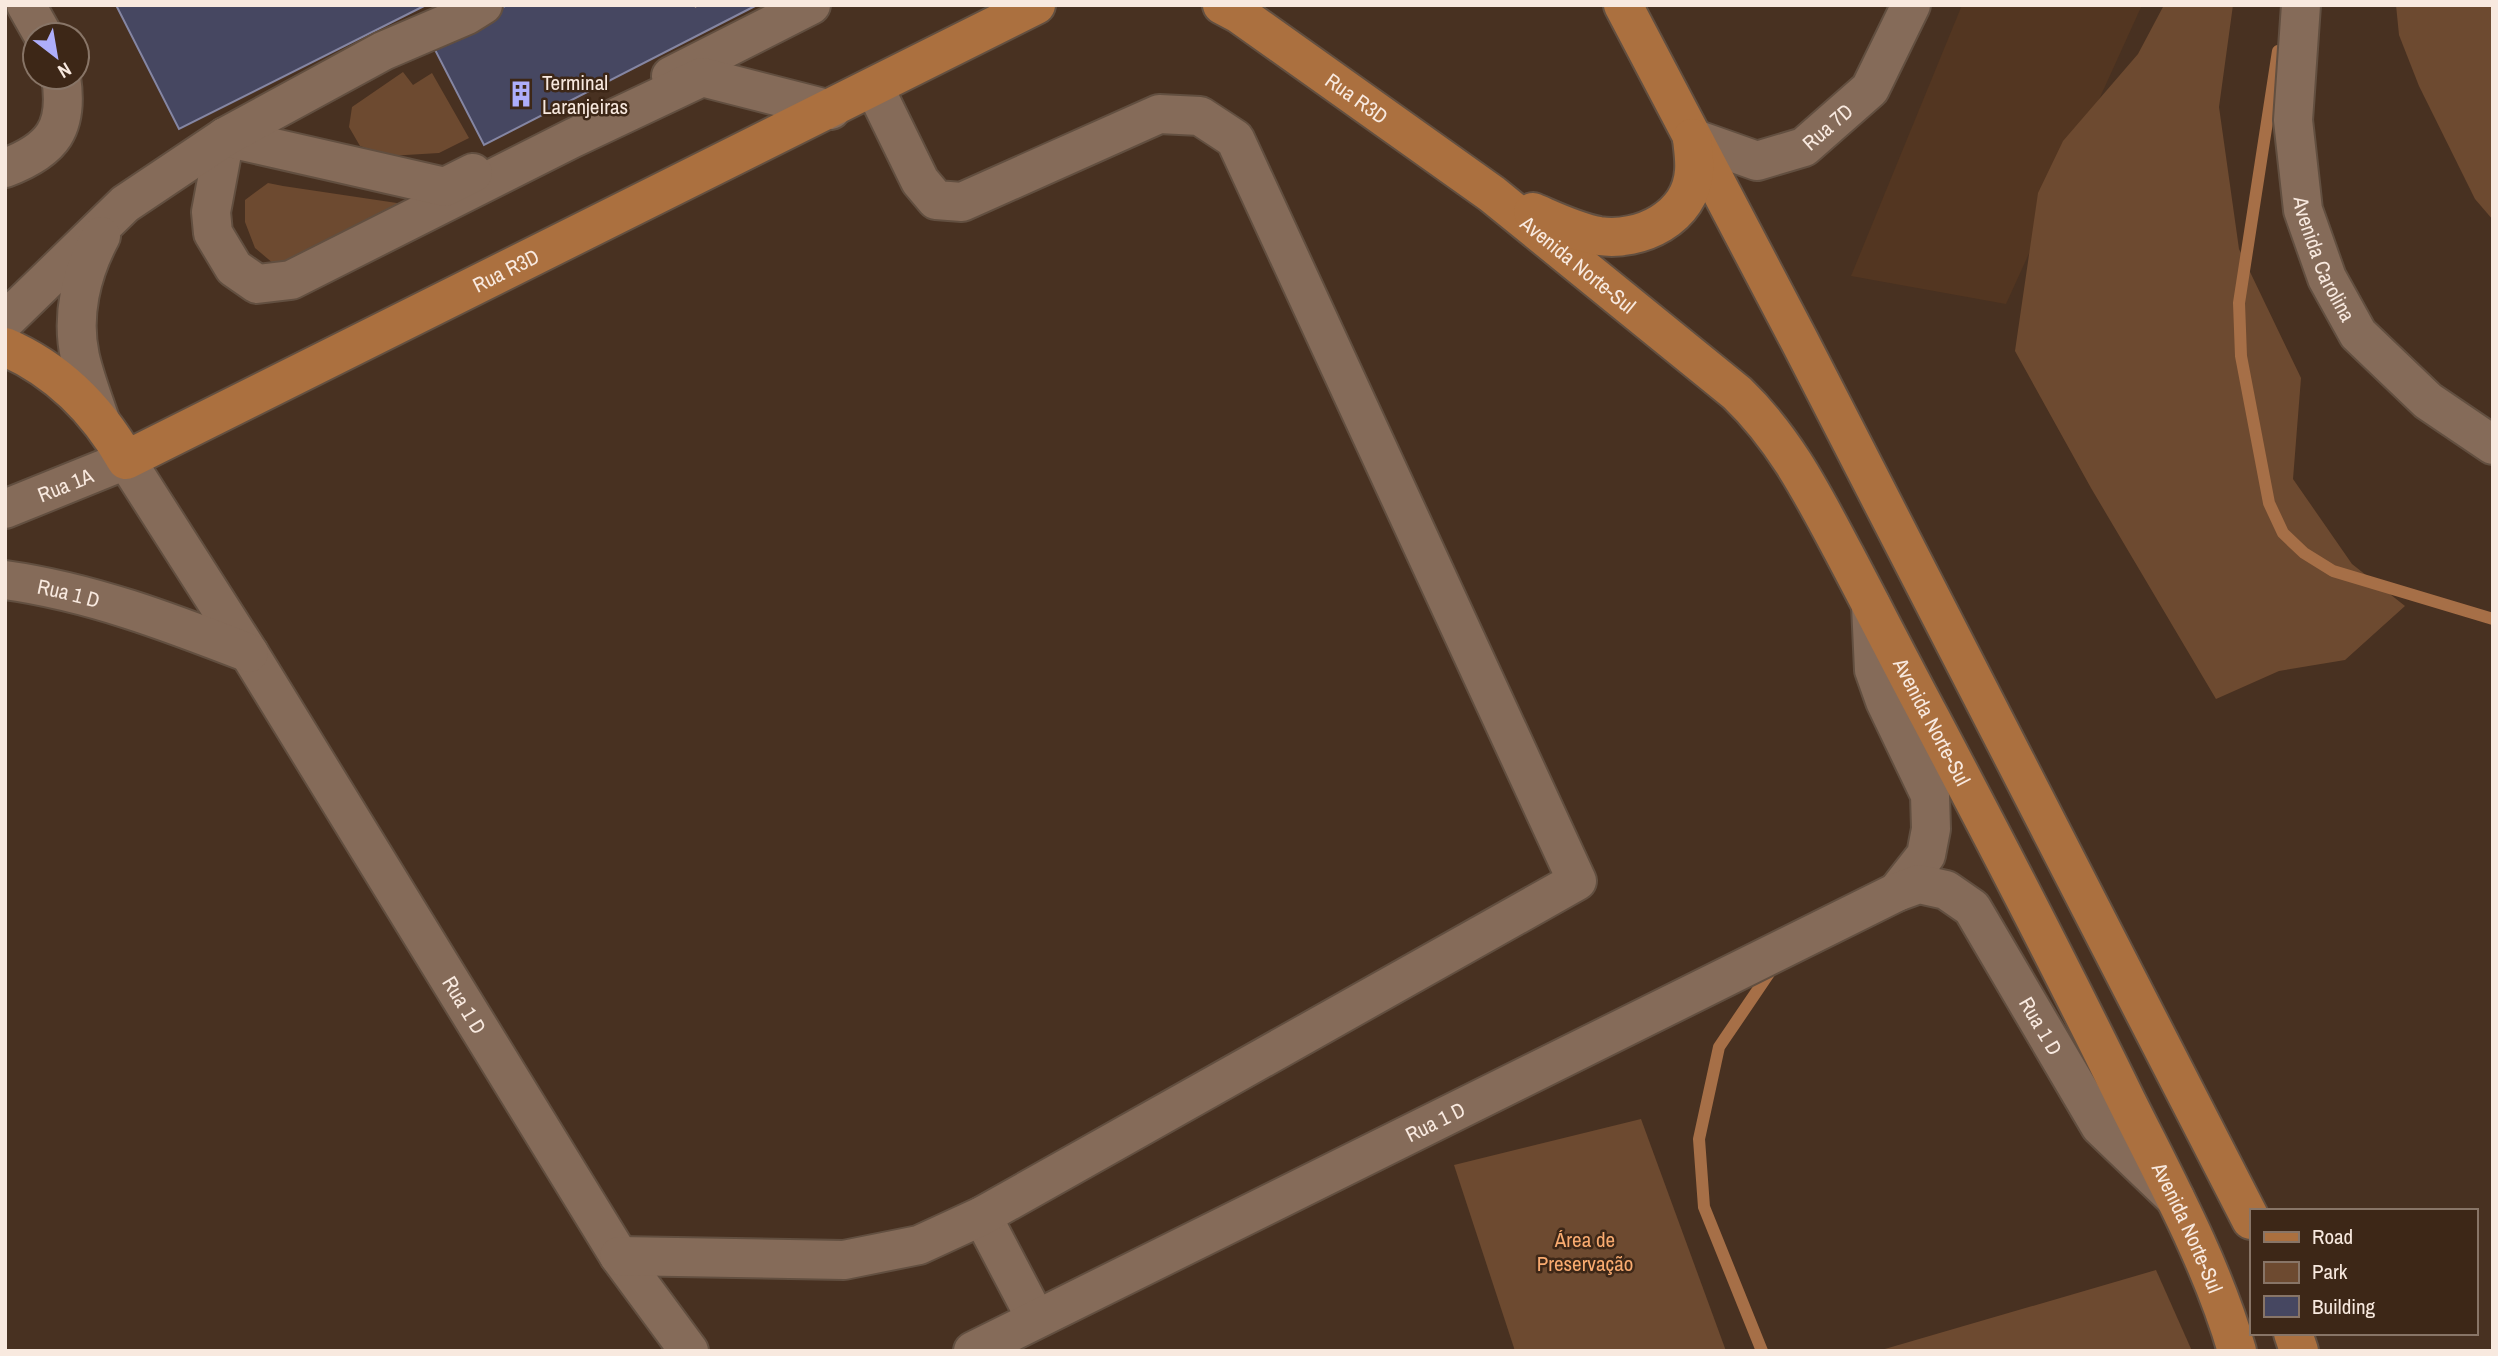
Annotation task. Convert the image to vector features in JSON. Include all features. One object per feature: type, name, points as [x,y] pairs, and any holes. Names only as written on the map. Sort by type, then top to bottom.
[{"type":"main road","name":"Rua R3D","points":[[126,460],[831,110],[1036,5]]},
{"type":"main road","points":[[1623,5],[1812,364],[2250,1218]]},
{"type":"main road","name":"Rua R3D","points":[[1230,8],[1492,194]]},
{"type":"main road","points":[[1492,194],[1597,236],[1637,235],[1656,227],[1672,215],[1687,194],[1694,172],[1692,138]]},
{"type":"main road","name":"Avenida Norte-Sul","points":[[1492,194],[1737,393],[1762,417],[1782,444],[1805,480],[2039,926],[2175,1199],[2210,1277],[2236,1351]]},
{"type":"main road","points":[[5,347],[50,371],[77,394],[100,420],[126,460]]},
{"type":"street","points":[[26,5],[35,21]]},
{"type":"street","points":[[5,321],[125,204],[225,137],[383,51],[483,5]]},
{"type":"street","points":[[225,137],[445,187],[811,5]]},
{"type":"street","name":"Rua 7D","points":[[1692,138],[1757,161],[1804,147],[1870,89],[1911,5]]},
{"type":"street","name":"Avenida Carolina","points":[[2301,5],[2293,120],[2303,210],[2328,278],[2358,334],[2428,401],[2493,445]]},
{"type":"street","points":[[225,137],[211,212],[214,233],[234,268],[257,284],[291,280],[573,138],[702,77],[831,110]]},
{"type":"street","points":[[619,1256],[844,1260],[919,1245],[982,1216],[1577,881],[1235,139],[1200,116],[1159,114],[962,202],[936,200],[920,181],[874,87]]},
{"type":"street","points":[[5,168],[28,159],[46,145],[59,128],[64,104],[63,91]]},
{"type":"street","points":[[100,420],[80,356],[77,323],[80,290],[89,258],[104,229],[125,204]]},
{"type":"street","name":"Rua 1A","points":[[5,509],[126,460]]},
{"type":"street","name":"Rua 1 D","points":[[126,460],[249,653],[619,1256],[688,1351]]},
{"type":"street","name":"Rua 1 D","points":[[5,580],[40,585],[149,614],[249,653]]},
{"type":"street","name":"Rua 1 D","points":[[1871,605],[1874,670],[1885,701],[1930,794],[1931,829],[1926,855],[1897,891]]},
{"type":"street","name":"Rua 1 D","points":[[973,1351],[1897,891],[1919,884],[1946,890],[1972,908],[2100,1126],[2175,1199]]},
{"type":"street","points":[[982,1216],[1036,1320]]},
{"type":"shaded area","points":[[1962,5],[2142,5],[2006,304],[1851,276]]},
{"type":"green space","points":[[2164,5],[2233,5],[2219,107],[2239,249],[2301,378],[2293,479],[2352,564],[2405,606],[2345,660],[2279,671],[2216,699],[2091,488],[2015,351],[2038,193],[2063,141],[2138,54]]},
{"type":"green space","points":[[2396,5],[2493,5],[2493,220],[2475,199],[2419,86],[2399,35]]},
{"type":"green space","points":[[403,72],[413,85],[432,73],[469,138],[439,153],[389,156],[360,146],[349,127],[352,107]]},
{"type":"green space","points":[[268,183],[417,206],[311,267],[274,264],[255,248],[245,222],[245,200]]},
{"type":"green space","name":"Área de Preservação","points":[[1641,1119],[1726,1351],[1515,1351],[1454,1165]]},
{"type":"green space","points":[[2156,1270],[2192,1351],[1878,1351]]},
{"type":"building","points":[[116,5],[426,5],[179,129]]},
{"type":"building","name":"Terminal Laranjeiras","points":[[507,5],[757,5],[484,145],[432,44]]},
{"type":"waterway","points":[[2278,51],[2239,303],[2241,356],[2269,503],[2283,533],[2304,553],[2333,571],[2493,619]]},
{"type":"waterway","points":[[1762,1351],[1704,1207],[1699,1139],[1719,1047],[1774,966]]},
{"type":"place","name":"Terminal Laranjeiras","points":[[521,94]]}]
